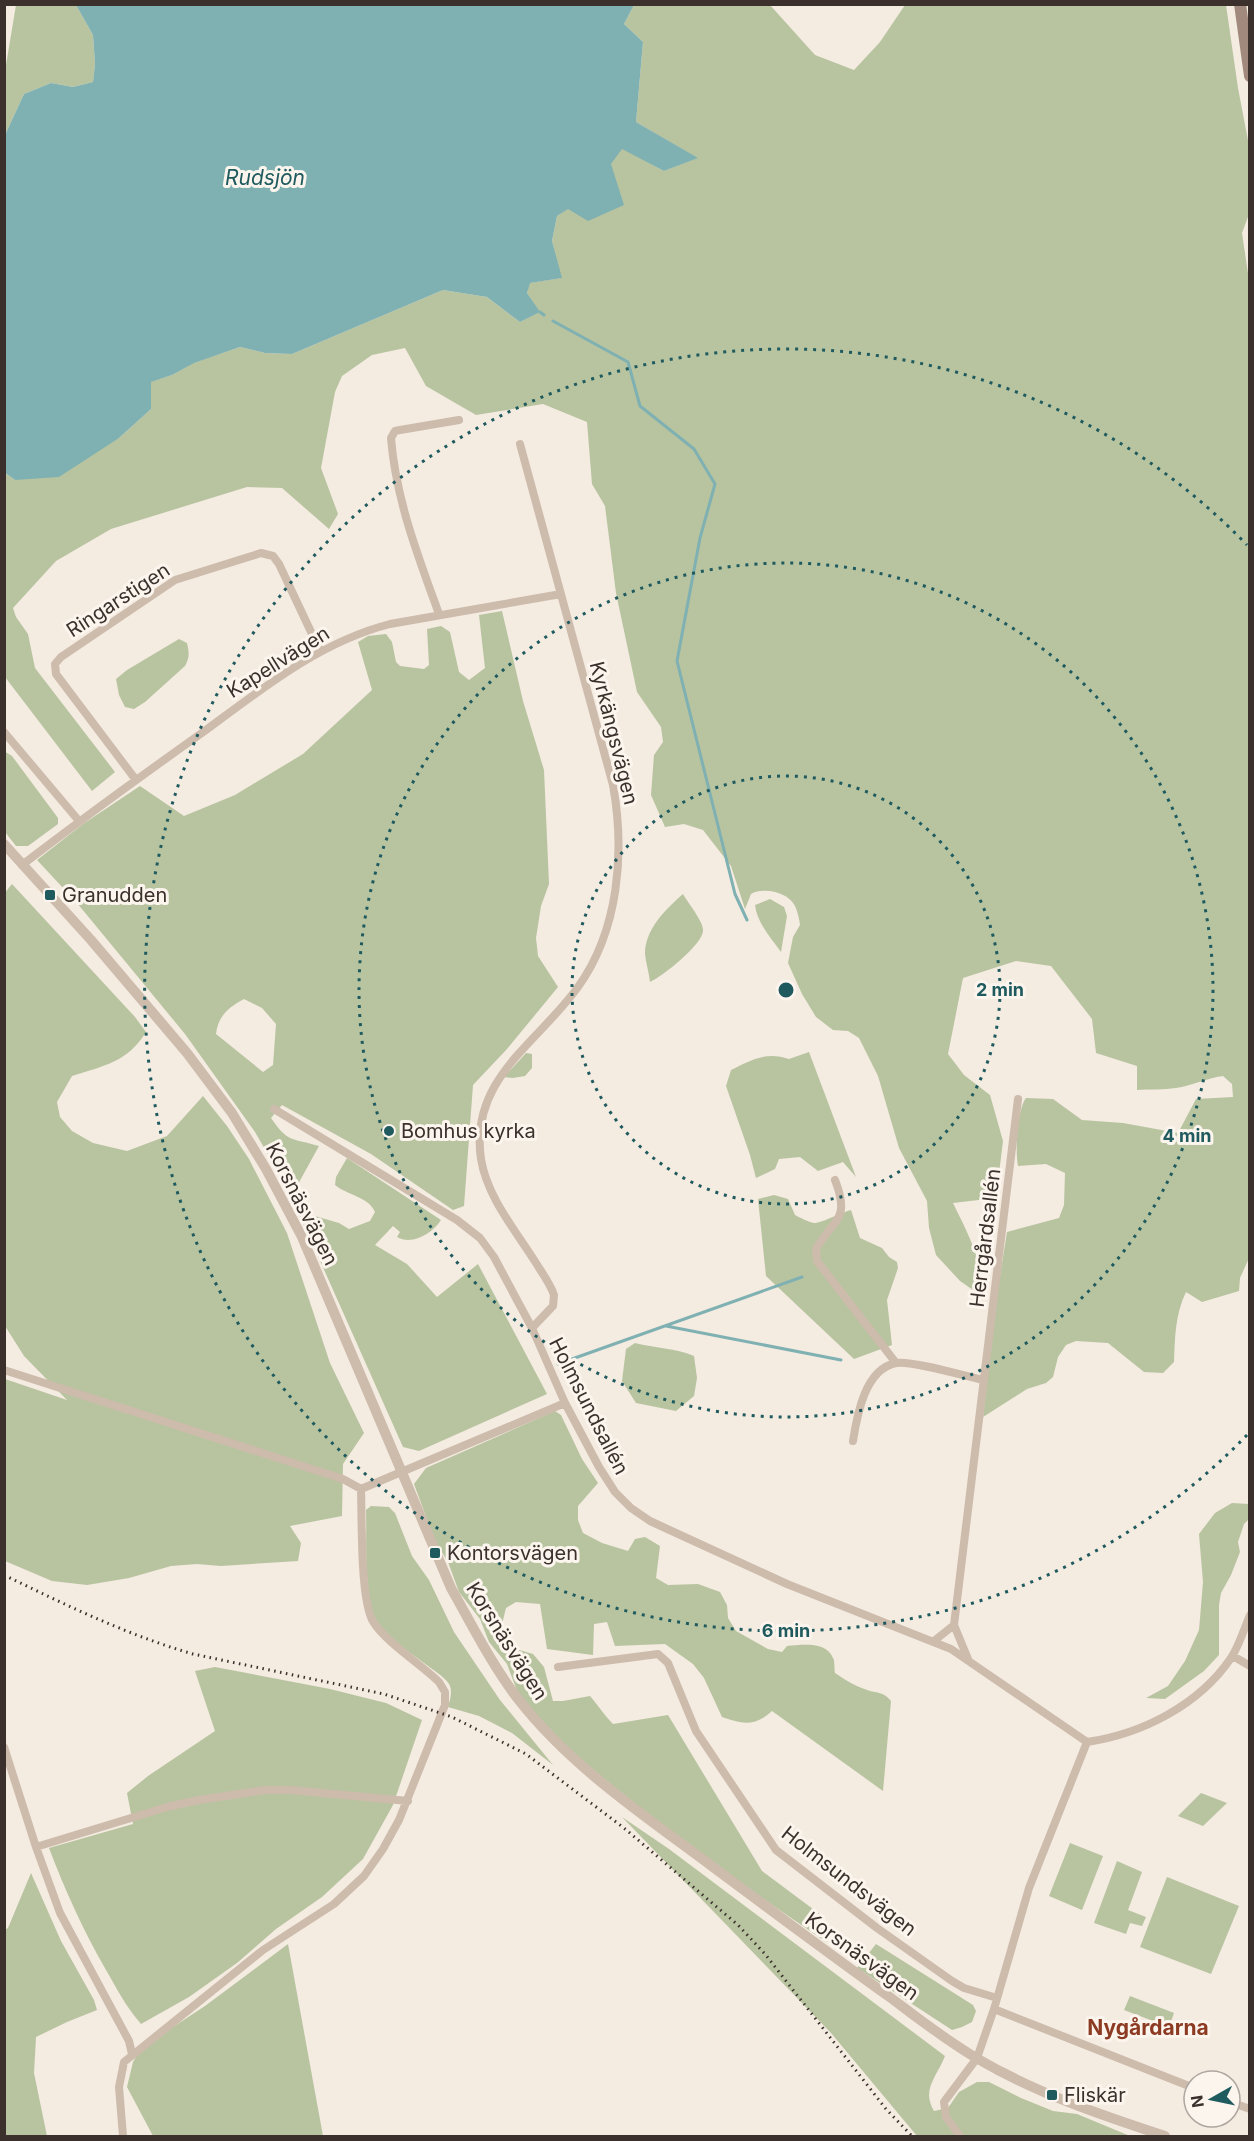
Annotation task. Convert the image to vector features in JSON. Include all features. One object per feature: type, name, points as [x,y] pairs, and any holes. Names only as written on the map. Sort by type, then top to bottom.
[{"type":"main road","points":[[1240,4],[1250,76]]},
{"type":"street","points":[[439,614],[413,545],[399,493],[391,438],[395,431],[459,420]]},
{"type":"street","name":"Kyrkängsvägen","points":[[520,444],[613,785],[620,846],[613,902],[606,928],[592,962],[579,986],[568,1000],[498,1079],[489,1094],[482,1117],[481,1157],[488,1184],[554,1295],[553,1306],[532,1328]]},
{"type":"street","name":"Ringarstigen","points":[[136,780],[56,674],[54,666],[61,657],[175,580],[261,553],[269,554],[276,559],[320,651]]},
{"type":"street","name":"Kapellvägen","points":[[22,865],[243,702],[320,651],[372,629],[439,614],[561,594]]},
{"type":"street","points":[[4,732],[79,821]]},
{"type":"street","name":"Korsnäsvägen","points":[[4,844],[91,940],[187,1053],[232,1113],[258,1155],[302,1237],[451,1588],[478,1638],[517,1699],[563,1749],[630,1806],[796,1930],[977,2058],[1012,2077],[1082,2108],[1165,2136]]},
{"type":"street","name":"Herrgårdsallén","points":[[954,1625],[1018,1099]]},
{"type":"street","name":"Holmsundsallén","points":[[274,1109],[480,1238],[494,1257],[532,1328],[565,1403],[615,1492],[631,1508],[650,1521],[787,1584],[934,1641],[968,1660],[1087,1742]]},
{"type":"street","points":[[835,1180],[842,1203],[841,1213],[837,1224],[816,1249],[817,1261],[896,1363]]},
{"type":"street","points":[[853,1441],[856,1423],[867,1391],[875,1376],[884,1368],[896,1363],[911,1363],[983,1380]]},
{"type":"street","points":[[4,1370],[343,1479],[361,1489],[565,1403]]},
{"type":"street","points":[[123,2136],[119,2087],[124,2062],[263,1950],[320,1915],[349,1892],[364,1876],[384,1849],[408,1801],[446,1698],[439,1682],[379,1629],[370,1615],[366,1593],[361,1489]]},
{"type":"street","points":[[960,2136],[946,2117],[944,2102],[977,2058],[994,2009],[1029,1888],[1087,1742],[1128,1733],[1169,1713],[1211,1682],[1233,1656],[1250,1616]]},
{"type":"street","points":[[934,1641],[954,1625],[968,1660]]},
{"type":"street","name":"Holmsundsvägen","points":[[558,1667],[658,1654],[668,1663],[696,1731],[776,1850],[877,1928],[952,1981],[964,1988],[997,1998]]},
{"type":"street","points":[[1233,1656],[1250,1666]]},
{"type":"street","points":[[4,1747],[60,1913],[129,2042],[132,2054]]},
{"type":"street","points":[[36,1846],[167,1807],[265,1790],[291,1790],[408,1801]]},
{"type":"street","points":[[994,2009],[1182,2083]]},
{"type":"green space","points":[[16,5],[76,5],[93,35],[95,64],[93,82],[73,87],[51,83],[24,94],[5,135],[5,71]]},
{"type":"green space","points":[[634,5],[770,5],[815,55],[854,70],[880,42],[905,5],[1226,5],[1250,151],[1249,214],[1242,233],[1250,287],[1250,1256],[1240,1278],[1239,1291],[1202,1302],[1186,1292],[1175,1335],[1174,1362],[1163,1373],[1144,1372],[1108,1343],[1076,1341],[1066,1345],[1058,1357],[1053,1377],[1046,1383],[1027,1389],[983,1417],[997,1295],[1007,1232],[1059,1218],[1064,1205],[1065,1173],[1046,1164],[1018,1166],[1017,1141],[1021,1111],[1026,1098],[1053,1099],[1082,1120],[1123,1123],[1178,1133],[1196,1099],[1233,1097],[1232,1084],[1223,1076],[1176,1088],[1137,1090],[1137,1066],[1096,1053],[1092,1019],[1051,966],[1016,961],[963,978],[948,1054],[964,1075],[990,1095],[1003,1141],[996,1198],[953,1203],[977,1258],[982,1294],[960,1281],[936,1255],[929,1228],[927,1201],[899,1148],[878,1076],[859,1038],[848,1031],[833,1030],[816,1017],[802,994],[788,963],[793,937],[800,925],[798,913],[792,901],[775,892],[756,892],[751,894],[745,909],[731,866],[703,830],[684,824],[665,827],[651,795],[654,755],[663,742],[661,727],[637,692],[616,593],[605,506],[592,484],[587,422],[543,404],[476,415],[426,386],[405,348],[372,355],[342,376],[335,392],[321,468],[338,514],[329,529],[282,488],[247,487],[111,529],[56,561],[13,608],[16,617],[28,634],[35,668],[115,772],[92,791],[5,677],[4,472],[15,480],[119,438],[151,409],[150,382],[172,375],[193,363],[240,347],[265,353],[292,354],[443,290],[487,297],[520,322],[539,312],[527,293],[529,283],[561,278],[552,241],[557,216],[584,194],[622,148],[664,171],[697,158],[636,122],[643,42],[624,24]]},
{"type":"green space","points":[[502,611],[523,701],[544,770],[549,884],[541,906],[536,938],[538,956],[558,987],[507,1049],[473,1085],[464,1206],[453,1210],[371,1154],[282,1105],[271,1118],[287,1136],[319,1146],[297,1186],[308,1214],[339,1223],[349,1229],[370,1221],[375,1212],[372,1207],[335,1185],[336,1177],[347,1158],[441,1220],[422,1237],[409,1240],[397,1237],[400,1232],[393,1226],[375,1245],[407,1264],[437,1297],[478,1264],[547,1394],[419,1451],[403,1447],[305,1227],[281,1177],[255,1132],[185,1034],[77,903],[37,860],[83,824],[140,786],[184,816],[235,795],[303,754],[372,690],[358,642],[368,636],[386,634],[392,642],[396,662],[400,666],[424,669],[429,665],[427,629],[441,626],[450,632],[459,672],[469,680],[485,668],[479,615]],"holes":[[[244,999],[262,1008],[276,1024],[273,1065],[263,1072],[216,1034],[222,1017]]]},
{"type":"green space","points":[[179,639],[187,643],[189,654],[185,666],[145,702],[134,709],[125,707],[119,695],[116,679]]},
{"type":"green space","points":[[4,751],[12,756],[58,818],[58,824],[28,846],[16,846],[5,832]]},
{"type":"green space","points":[[12,884],[135,1017],[146,1032],[131,1050],[114,1062],[72,1076],[57,1102],[60,1117],[72,1131],[93,1143],[127,1151],[167,1136],[203,1096],[249,1159],[287,1233],[330,1363],[364,1433],[343,1464],[342,1516],[290,1526],[301,1543],[298,1561],[221,1566],[197,1564],[171,1566],[129,1578],[87,1585],[52,1581],[5,1561],[5,1379],[67,1400],[24,1356],[5,1326],[4,894]]},
{"type":"green space","points":[[683,894],[703,927],[701,937],[681,960],[650,982],[645,954],[649,936],[658,920]]},
{"type":"green space","points":[[770,899],[784,907],[787,916],[781,952],[765,930],[756,912],[755,905]]},
{"type":"green space","points":[[809,1052],[856,1177],[843,1162],[818,1171],[800,1157],[779,1159],[775,1169],[756,1178],[726,1086],[731,1070],[766,1056],[789,1059]]},
{"type":"green space","points":[[526,1053],[532,1054],[532,1068],[525,1076],[504,1077]]},
{"type":"green space","points":[[774,1195],[788,1199],[795,1215],[814,1223],[851,1210],[860,1238],[882,1248],[889,1257],[897,1262],[898,1268],[887,1300],[892,1345],[854,1359],[766,1276],[758,1199]]},
{"type":"green space","points":[[635,1343],[680,1351],[694,1356],[697,1378],[694,1396],[676,1411],[636,1403],[622,1381],[626,1349]]},
{"type":"green space","points":[[555,1411],[561,1415],[582,1459],[598,1483],[578,1506],[578,1520],[583,1533],[602,1543],[628,1551],[635,1539],[645,1537],[660,1546],[656,1578],[668,1585],[698,1584],[720,1592],[727,1605],[728,1618],[736,1631],[768,1649],[782,1652],[787,1646],[819,1646],[830,1653],[834,1659],[835,1673],[860,1687],[884,1695],[891,1701],[883,1791],[772,1711],[760,1720],[748,1723],[722,1717],[704,1678],[693,1664],[665,1644],[615,1646],[607,1622],[594,1624],[593,1655],[547,1649],[540,1604],[516,1602],[506,1608],[502,1624],[509,1647],[533,1654],[544,1667],[553,1701],[590,1696],[613,1724],[668,1715],[762,1871],[821,1915],[831,1940],[826,1942],[749,1889],[635,1804],[566,1747],[519,1696],[507,1664],[489,1642],[480,1619],[459,1592],[448,1562],[435,1541],[414,1484],[426,1468]]},
{"type":"green space","points":[[1232,1503],[1249,1504],[1249,1519],[1244,1524],[1238,1542],[1240,1552],[1221,1593],[1219,1655],[1204,1671],[1165,1699],[1146,1698],[1168,1686],[1185,1661],[1199,1630],[1203,1582],[1199,1534],[1215,1513]]},
{"type":"green space","points":[[371,1506],[389,1507],[395,1513],[412,1556],[429,1580],[454,1632],[500,1700],[553,1765],[512,1733],[479,1716],[448,1707],[451,1693],[447,1682],[394,1640],[376,1620],[367,1582],[366,1510]]},
{"type":"green space","points":[[215,1667],[330,1689],[386,1703],[422,1720],[393,1805],[363,1859],[322,1897],[276,1929],[237,1963],[189,1997],[141,2024],[122,1998],[90,1940],[49,1848],[133,1824],[127,1793],[148,1776],[215,1731],[195,1671]]},
{"type":"green space","points":[[1201,1793],[1227,1803],[1203,1826],[1178,1816]]},
{"type":"green space","points":[[622,1817],[669,1849],[945,2056],[930,2089],[930,2103],[934,2111],[948,2108],[959,2092],[977,2082],[989,2082],[1053,2111],[1077,2114],[1130,2136],[917,2136],[831,2033]]},
{"type":"green space","points":[[1070,1843],[1103,1856],[1082,1910],[1049,1896]]},
{"type":"green space","points":[[1117,1861],[1142,1872],[1128,1910],[1146,1917],[1142,1926],[1130,1923],[1126,1934],[1094,1923]]},
{"type":"green space","points":[[31,1873],[61,1941],[94,2000],[97,2010],[36,2037],[34,2073],[47,2136],[5,2136],[5,1930],[8,1928]]},
{"type":"green space","points":[[1167,1877],[1239,1906],[1211,1974],[1140,1947]]},
{"type":"green space","points":[[288,1944],[323,2136],[153,2136],[127,2087],[133,2062],[141,2048],[205,2006]]},
{"type":"green space","points":[[876,1944],[973,2005],[976,2011],[972,2022],[952,2030],[857,1968]]},
{"type":"green space","points":[[1130,1996],[1174,2013],[1169,2027],[1124,2010]]},
{"type":"water","name":"Rudsjön","points":[[76,5],[634,5],[624,24],[643,42],[636,122],[698,158],[664,171],[622,149],[611,164],[624,205],[588,221],[568,209],[557,216],[552,241],[562,278],[530,283],[527,293],[540,312],[520,322],[487,297],[443,290],[292,354],[265,353],[240,347],[194,363],[172,375],[151,382],[151,409],[119,438],[59,477],[15,480],[4,472],[5,135],[24,94],[51,83],[73,87],[93,82],[95,64],[93,35]]},
{"type":"waterway","points":[[540,312],[544,315]]},
{"type":"waterway","points":[[553,321],[628,362],[640,406],[694,449],[715,484],[700,538],[677,661],[735,894],[747,920]]},
{"type":"waterway","points":[[558,1364],[802,1277]]},
{"type":"waterway","points":[[666,1326],[841,1360]]},
{"type":"railway","points":[[4,1575],[97,1619],[144,1638],[193,1654],[384,1694],[452,1717],[526,1754],[624,1828],[738,1925],[765,1954],[886,2109],[912,2136]]},
{"type":"place","name":"Granudden","points":[[50,895]]},
{"type":"place","name":"Bomhus kyrka","points":[[389,1131]]},
{"type":"place","name":"Kontorsvägen","points":[[435,1553]]},
{"type":"place","name":"Fliskär","points":[[1052,2095]]},
{"type":"district","name":"Nygårdarna","points":[[1148,2027]]}]
